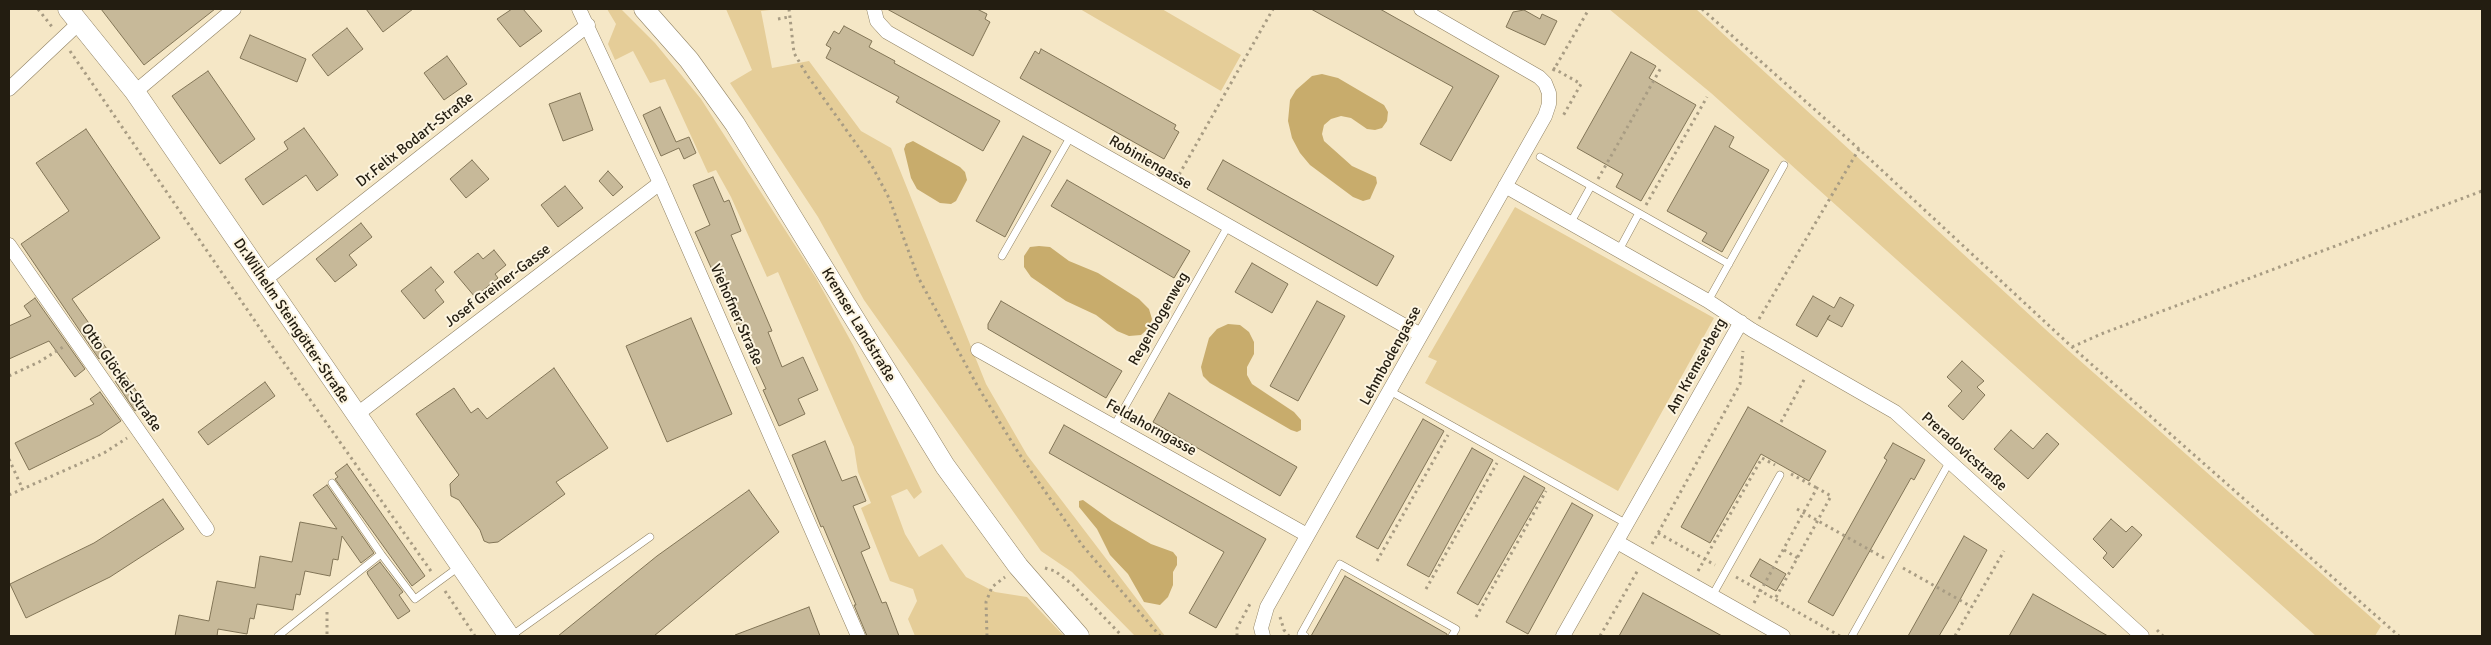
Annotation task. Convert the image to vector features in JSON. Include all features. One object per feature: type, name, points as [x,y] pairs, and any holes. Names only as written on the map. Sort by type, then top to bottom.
[{"type":"main road","name":"Kremser Landstraße","points":[[644,9],[690,60],[735,124],[945,466],[1018,566],[1079,636]]},
{"type":"main road","name":"Dr.Wilhelm Steingötter-Straße","points":[[74,16],[135,92],[263,281],[510,636]]},
{"type":"street","points":[[135,92],[234,9]]},
{"type":"street","name":"Viehofner Straße","points":[[579,9],[660,183],[858,636]]},
{"type":"street","name":"Robiniengasse","points":[[874,9],[877,20],[887,32],[1421,335]]},
{"type":"street","points":[[1421,9],[1539,77],[1547,88]]},
{"type":"street","points":[[9,89],[62,40],[74,16]]},
{"type":"street","name":"Dr.Felix Bodart-Straße","points":[[263,281],[588,26]]},
{"type":"street","name":"Lehmbodengasse","points":[[1262,636],[1261,628],[1267,608],[1545,116],[1547,88]]},
{"type":"street","name":"Josef Greiner-Gasse","points":[[356,415],[660,183]]},
{"type":"street","name":"Am Kremserberg","points":[[1506,186],[1708,301],[1747,326],[1627,524],[1563,636]]},
{"type":"street","name":"Otto Glöckel-Straße","points":[[9,245],[207,529]]},
{"type":"street","name":"Preradovicstraße","points":[[1747,326],[1895,412],[2142,636]]},
{"type":"street","name":"Feldahorngasse","points":[[978,350],[1307,535]]},
{"type":"street","points":[[1617,542],[1783,636]]},
{"type":"lane","points":[[1002,256],[1070,136]]},
{"type":"lane","points":[[1540,157],[1729,264]]},
{"type":"lane","points":[[1708,301],[1784,166]]},
{"type":"lane","points":[[1570,222],[1591,186]]},
{"type":"lane","points":[[1620,250],[1639,213]]},
{"type":"lane","name":"Regenbogenweg","points":[[1114,426],[1228,226]]},
{"type":"lane","points":[[1390,391],[1627,524]]},
{"type":"lane","points":[[1852,636],[1950,461]]},
{"type":"lane","points":[[1712,596],[1780,475]]},
{"type":"lane","points":[[332,483],[415,599],[460,566]]},
{"type":"lane","points":[[510,636],[650,537]]},
{"type":"lane","points":[[278,636],[381,554]]},
{"type":"lane","points":[[1305,636],[1301,634],[1340,564],[1456,630],[1452,636]]},
{"type":"path","points":[[38,9],[62,40],[263,333],[475,636]]},
{"type":"path","points":[[789,9],[794,53],[807,76],[872,166],[889,198],[918,277],[978,387],[1018,452],[1082,545],[1160,636]]},
{"type":"path","points":[[1170,192],[1274,9]]},
{"type":"path","points":[[1547,88],[1590,9]]},
{"type":"path","points":[[1702,9],[1859,149],[2072,347],[2399,636]]},
{"type":"path","points":[[778,19],[789,17]]},
{"type":"path","points":[[1591,186],[1596,182],[1662,66]]},
{"type":"path","points":[[1639,213],[1645,208],[1707,97]]},
{"type":"path","points":[[1600,636],[1740,384],[1747,326],[1859,149]]},
{"type":"path","points":[[2072,347],[2101,334],[2482,191]]},
{"type":"path","points":[[9,376],[39,362],[75,340]]},
{"type":"path","points":[[1781,422],[1813,364]]},
{"type":"path","points":[[1377,561],[1453,426]]},
{"type":"path","points":[[9,495],[104,453],[138,430]]},
{"type":"path","points":[[1426,589],[1502,454]]},
{"type":"path","points":[[1691,584],[1762,458],[1832,496],[1775,599]]},
{"type":"path","points":[[9,459],[23,490]]},
{"type":"path","points":[[1476,617],[1552,482]]},
{"type":"path","points":[[1747,616],[1817,488]]},
{"type":"path","points":[[1658,533],[1840,636]]},
{"type":"path","points":[[1784,550],[1798,558]]},
{"type":"path","points":[[1955,636],[2004,551]]},
{"type":"path","points":[[987,636],[986,602],[992,588],[1018,566],[1037,565],[1055,571],[1072,585],[1122,636]]},
{"type":"path","points":[[326,597],[327,636]]},
{"type":"shaded area","points":[[607,9],[621,9],[655,43],[701,99],[816,278],[853,345],[922,492],[914,499],[907,489],[891,496],[905,534],[919,557],[942,544],[966,577],[995,592],[1027,597],[1064,636],[915,636],[908,619],[917,601],[913,589],[890,581],[861,508],[871,503],[858,472],[854,447],[778,272],[767,277],[731,197],[716,170],[708,173],[665,79],[650,83],[633,51],[615,60],[608,44],[616,24]]},
{"type":"shaded area","points":[[726,9],[779,9],[761,11],[772,68],[809,61],[861,131],[891,148],[986,384],[1027,455],[1165,636],[1135,636],[1072,572],[1041,551],[864,300],[818,217],[730,83],[752,70]]},
{"type":"shaded area","points":[[1080,9],[1162,9],[1241,55],[1221,91]]},
{"type":"shaded area","points":[[1609,9],[1696,9],[2069,351],[2381,626],[2375,636],[2316,636],[1711,93]]},
{"type":"shaded area","points":[[1322,74],[1338,78],[1384,105],[1388,112],[1387,121],[1382,128],[1375,130],[1367,129],[1351,118],[1341,116],[1331,119],[1324,125],[1322,134],[1324,141],[1352,166],[1376,177],[1377,183],[1370,199],[1363,201],[1353,197],[1310,165],[1300,153],[1292,138],[1288,121],[1290,100],[1296,90],[1312,76]]},
{"type":"shaded area","points":[[913,141],[960,167],[965,172],[967,180],[956,201],[951,204],[940,203],[917,189],[911,178],[904,149],[906,144]]},
{"type":"shaded area","points":[[1515,207],[1714,318],[1618,491],[1425,383],[1437,361],[1428,357]]},
{"type":"shaded area","points":[[1030,247],[1050,247],[1069,261],[1098,273],[1139,299],[1149,309],[1152,319],[1150,327],[1141,335],[1129,336],[1117,331],[1096,315],[1066,301],[1031,277],[1024,267],[1024,256]]},
{"type":"shaded area","points":[[1228,324],[1240,325],[1249,332],[1254,342],[1254,354],[1247,367],[1247,375],[1252,384],[1294,412],[1301,420],[1301,430],[1297,432],[1291,430],[1210,383],[1203,376],[1201,367],[1209,338],[1217,329]]},
{"type":"shaded area","points":[[1083,500],[1112,521],[1151,544],[1173,552],[1177,557],[1177,565],[1173,572],[1173,585],[1168,597],[1160,605],[1144,602],[1128,574],[1110,555],[1097,529],[1079,507],[1079,501]]},
{"type":"building","points":[[101,9],[215,9],[144,65]]},
{"type":"building","points":[[366,9],[413,9],[383,32]]},
{"type":"building","points":[[512,9],[523,9],[542,31],[520,47],[497,19]]},
{"type":"building","points":[[887,9],[977,9],[987,14],[985,19],[990,22],[973,56]]},
{"type":"building","points":[[1311,9],[1380,9],[1499,76],[1451,161],[1420,144],[1453,87]]},
{"type":"building","points":[[1524,10],[1540,19],[1542,14],[1557,21],[1545,45],[1506,27],[1513,12]]},
{"type":"building","points":[[844,26],[872,41],[869,47],[895,61],[894,63],[1000,121],[983,151],[896,102],[899,97],[826,58],[831,48],[826,45],[834,31],[839,34]]},
{"type":"building","points":[[347,28],[363,49],[328,76],[312,55]]},
{"type":"building","points":[[250,35],[306,59],[297,82],[240,58]]},
{"type":"building","points":[[1041,49],[1176,125],[1174,129],[1179,132],[1164,159],[1020,78],[1035,51],[1039,54]]},
{"type":"building","points":[[1631,52],[1656,66],[1649,78],[1696,105],[1641,201],[1616,187],[1623,174],[1577,148]]},
{"type":"building","points":[[447,56],[467,84],[444,100],[424,73]]},
{"type":"building","points":[[208,71],[255,139],[220,164],[172,96]]},
{"type":"building","points":[[580,93],[593,130],[563,141],[549,104]]},
{"type":"building","points":[[660,107],[676,142],[689,137],[696,153],[684,159],[679,148],[661,156],[643,115]]},
{"type":"building","points":[[1715,126],[1734,137],[1729,147],[1769,170],[1722,252],[1702,241],[1707,233],[1667,211]]},
{"type":"building","points":[[304,128],[338,175],[317,191],[306,175],[263,205],[245,179],[288,149],[284,142]]},
{"type":"building","points":[[86,129],[160,238],[72,299],[109,352],[99,359],[21,244],[69,211],[36,163]]},
{"type":"building","points":[[1023,136],[1051,151],[1005,237],[976,221]]},
{"type":"building","points":[[472,160],[489,179],[466,198],[450,179]]},
{"type":"building","points":[[1223,160],[1394,256],[1377,286],[1207,189]]},
{"type":"building","points":[[608,171],[623,187],[613,196],[599,181]]},
{"type":"building","points":[[713,177],[724,202],[729,200],[741,231],[731,235],[772,331],[768,332],[782,367],[803,357],[818,390],[798,399],[805,414],[779,426],[763,390],[766,389],[695,232],[710,225],[693,185]]},
{"type":"building","points":[[1067,180],[1190,251],[1174,278],[1051,206]]},
{"type":"building","points":[[565,186],[583,208],[558,227],[541,205]]},
{"type":"building","points":[[361,223],[372,237],[349,255],[357,265],[335,282],[316,259]]},
{"type":"building","points":[[494,250],[506,265],[495,274],[498,278],[475,297],[454,272],[478,253],[483,259]]},
{"type":"building","points":[[1252,263],[1288,284],[1272,313],[1235,292]]},
{"type":"building","points":[[431,267],[444,282],[435,290],[444,302],[424,319],[401,291]]},
{"type":"building","points":[[1813,296],[1834,308],[1840,297],[1854,305],[1842,327],[1827,319],[1817,337],[1796,325]]},
{"type":"building","points":[[35,298],[85,369],[75,377],[49,341],[9,359],[9,326],[31,316],[24,306]]},
{"type":"building","points":[[1001,301],[1122,371],[1106,398],[988,329],[988,324]]},
{"type":"building","points":[[1317,301],[1345,316],[1298,401],[1270,386]]},
{"type":"building","points":[[691,318],[732,414],[667,442],[626,346]]},
{"type":"building","points":[[1962,361],[1984,381],[1977,387],[1985,395],[1963,420],[1948,406],[1962,391],[1947,377]]},
{"type":"building","points":[[554,368],[608,448],[556,482],[565,494],[498,542],[489,543],[484,541],[480,530],[459,500],[451,496],[450,484],[459,475],[416,414],[454,388],[471,413],[478,408],[487,419]]},
{"type":"building","points":[[125,374],[145,404],[135,411],[115,381]]},
{"type":"building","points":[[265,382],[275,396],[208,445],[198,432]]},
{"type":"building","points":[[100,392],[121,421],[100,435],[29,470],[15,443],[94,404],[90,399]]},
{"type":"building","points":[[1169,393],[1297,467],[1280,496],[1153,422]]},
{"type":"building","points":[[1748,407],[1826,451],[1809,481],[1761,454],[1710,543],[1681,527]]},
{"type":"building","points":[[1423,419],[1444,431],[1378,549],[1356,537]]},
{"type":"building","points":[[1064,425],[1266,539],[1216,628],[1189,613],[1224,552],[1049,453]]},
{"type":"building","points":[[2011,430],[2033,449],[2047,433],[2059,444],[2028,479],[1994,449]]},
{"type":"building","points":[[825,441],[842,481],[856,476],[866,501],[853,506],[870,548],[861,552],[882,603],[886,602],[899,636],[867,636],[854,605],[856,605],[823,526],[821,527],[792,455]]},
{"type":"building","points":[[1893,443],[1925,460],[1914,480],[1911,478],[1833,616],[1808,602],[1887,460],[1884,458]]},
{"type":"building","points":[[1472,448],[1493,460],[1429,577],[1407,565]]},
{"type":"building","points":[[347,464],[425,576],[412,586],[335,479],[338,477],[335,473]]},
{"type":"building","points":[[1524,476],[1545,488],[1478,605],[1457,593]]},
{"type":"building","points":[[327,485],[374,553],[361,563],[342,536],[338,560],[333,559],[330,576],[305,571],[300,595],[296,594],[293,610],[257,604],[254,619],[250,618],[247,634],[218,629],[217,636],[175,636],[179,615],[209,621],[217,581],[255,588],[260,556],[292,562],[300,522],[337,529],[313,495]]},
{"type":"building","points":[[749,490],[779,532],[654,636],[558,636],[657,556]]},
{"type":"building","points":[[163,499],[184,529],[110,577],[26,618],[10,584],[94,543]]},
{"type":"building","points":[[1572,503],[1593,515],[1528,634],[1506,622]]},
{"type":"building","points":[[2111,519],[2126,532],[2132,526],[2142,535],[2113,568],[2103,558],[2107,553],[2093,539]]},
{"type":"building","points":[[1964,536],[1987,550],[1955,609],[1939,636],[1908,636]]},
{"type":"building","points":[[1760,559],[1786,574],[1776,591],[1750,576]]},
{"type":"building","points":[[380,562],[403,592],[399,595],[410,611],[398,619],[367,572]]},
{"type":"building","points":[[1345,576],[1447,634],[1447,636],[1311,636]]},
{"type":"building","points":[[1643,593],[1722,636],[1619,636]]},
{"type":"building","points":[[2033,594],[2108,636],[2009,636]]},
{"type":"building","points":[[809,607],[820,636],[735,635]]}]
